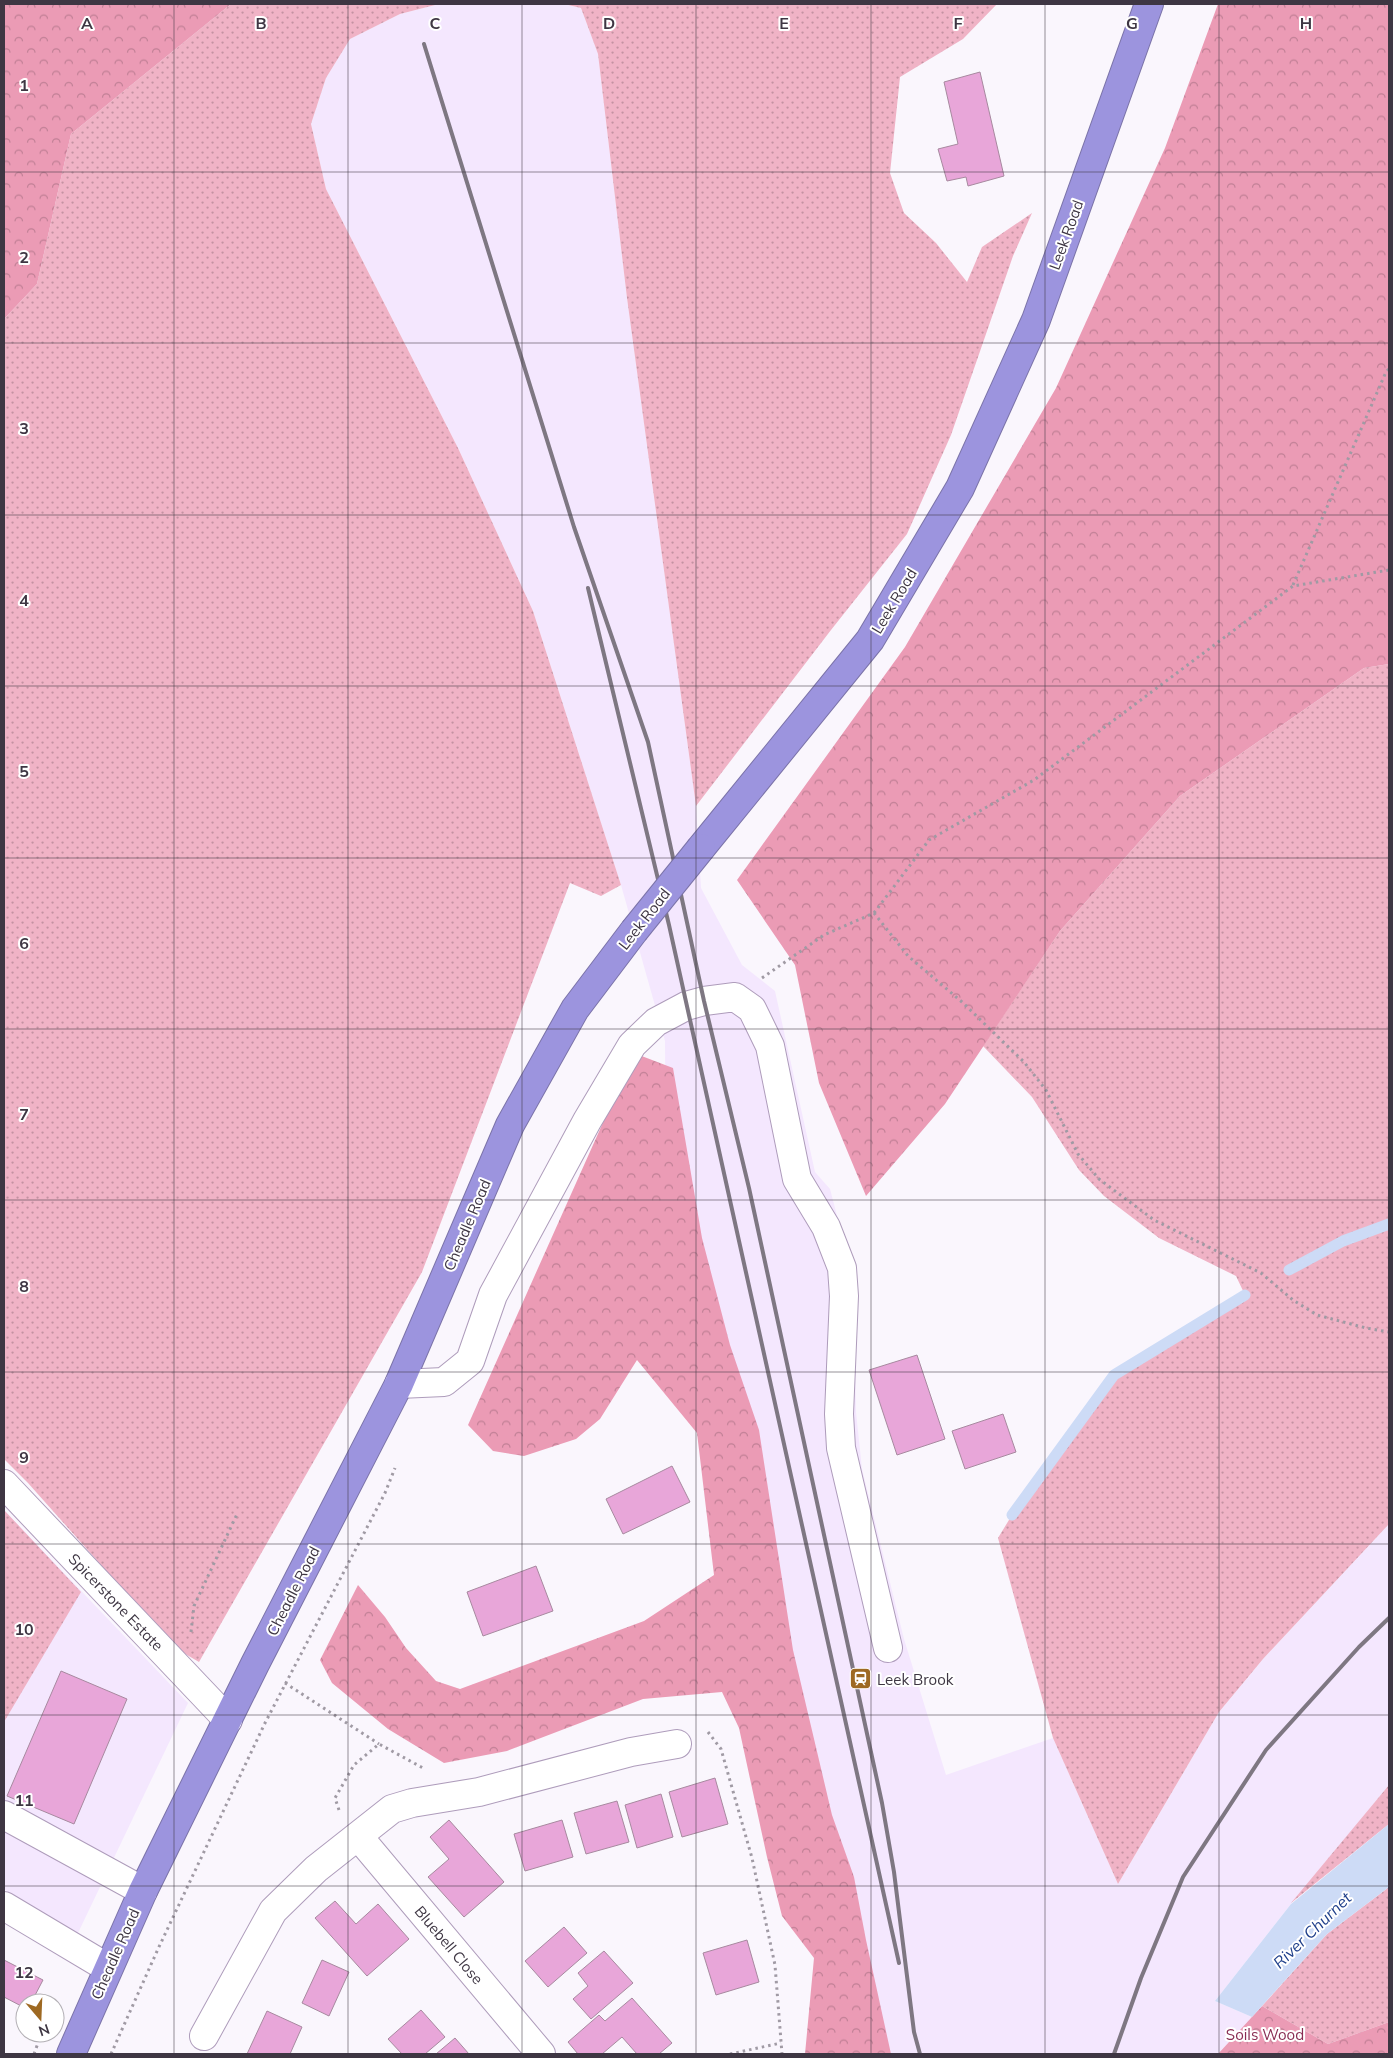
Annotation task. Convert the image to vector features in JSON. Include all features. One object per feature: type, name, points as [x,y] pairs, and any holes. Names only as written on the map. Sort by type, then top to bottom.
[{"type":"highway","name":"Leek Road","points":[[510,1125],[575,1009],[634,931],[870,640],[960,488],[1036,320],[1149,4]]},
{"type":"highway","name":"Cheadle Road","points":[[71,2054],[143,1891],[256,1664],[400,1384],[510,1125]]},
{"type":"street","points":[[400,1384],[444,1382],[470,1361],[493,1295],[587,1121],[632,1045],[656,1022],[686,1006],[704,1001],[735,997],[752,1009],[770,1046],[797,1179],[826,1226],[842,1268],[844,1296],[839,1414],[841,1448],[888,1648]]},
{"type":"street","name":"Spicerstone Estate","points":[[4,1484],[228,1720]]},
{"type":"street","points":[[204,2036],[272,1911],[316,1869],[392,1809],[412,1803],[479,1792],[631,1752],[677,1744]]},
{"type":"street","points":[[4,1815],[143,1891]]},
{"type":"street","name":"Bluebell Close","points":[[358,1836],[541,2054]]},
{"type":"street","points":[[4,1906],[108,1968]]},
{"type":"path","points":[[1293,586],[1386,372],[1389,369]]},
{"type":"path","points":[[735,997],[824,935],[874,913],[929,840],[1034,780],[1293,586],[1389,570]]},
{"type":"path","points":[[874,913],[908,956],[962,1002],[1024,1062],[1046,1090],[1078,1154],[1099,1178],[1154,1220],[1261,1273],[1292,1300],[1317,1314],[1366,1328],[1389,1332]]},
{"type":"path","points":[[111,2054],[158,1949],[285,1683],[385,1493],[396,1465]]},
{"type":"path","points":[[190,1636],[194,1606],[238,1512]]},
{"type":"path","points":[[256,1664],[379,1744],[425,1769]]},
{"type":"path","points":[[707,1730],[721,1749],[752,1858],[775,1965],[782,2054]]},
{"type":"path","points":[[358,1836],[341,1817],[335,1798],[354,1765],[379,1744]]},
{"type":"path","points":[[730,2054],[781,2043]]},
{"type":"shaded area","points":[[231,4],[439,4],[400,14],[350,39],[326,78],[311,124],[326,189],[458,448],[533,611],[621,885],[601,896],[570,883],[422,1272],[199,1662],[175,1648],[28,1483],[4,1459],[4,319],[37,284],[71,134]]},
{"type":"shaded area","points":[[439,4],[564,4],[581,8],[598,54],[627,298],[696,806],[701,888],[742,965],[775,991],[815,1172],[830,1189],[853,1276],[856,1412],[862,1469],[904,1639],[946,1775],[1053,1738],[1118,1884],[1219,1712],[1263,1659],[1389,1524],[1389,1785],[1291,1904],[1215,2001],[1252,2017],[1218,2054],[836,2054],[666,1205],[665,1041],[621,885],[533,611],[458,448],[326,189],[311,124],[326,78],[350,39],[400,14]]},
{"type":"shaded area","points":[[564,4],[997,4],[963,39],[900,77],[890,173],[904,213],[936,243],[967,282],[982,247],[1032,213],[1013,256],[951,435],[907,534],[696,806],[627,298],[598,54],[581,8]]},
{"type":"shaded area","points":[[1389,664],[1389,1524],[1263,1659],[1219,1712],[1118,1884],[1053,1738],[998,1538],[1012,1515],[1114,1375],[1245,1295],[1236,1276],[1159,1238],[1104,1196],[1079,1170],[1032,1097],[983,1046],[1060,931],[1180,796],[1364,668]]},
{"type":"shaded area","points":[[4,1510],[188,1703],[78,1933],[4,1889]]},
{"type":"shaded area","points":[[4,1510],[81,1592],[4,1722]]},
{"type":"shaded area","points":[[1389,1785],[1389,1824],[1291,1903]]},
{"type":"shaded area","points":[[1389,1887],[1389,2022],[1328,2044],[1262,2006],[1327,1934]]},
{"type":"green space","points":[[4,4],[231,4],[71,134],[37,284],[4,319]]},
{"type":"green space","points":[[1218,4],[1389,4],[1389,664],[1364,668],[1180,796],[1060,931],[945,1104],[866,1196],[819,1083],[795,965],[737,880],[905,647],[1056,388],[1165,148]]},
{"type":"green space","points":[[639,1055],[673,1068],[702,1238],[730,1345],[759,1430],[793,1650],[832,1815],[854,1877],[891,2054],[805,2054],[814,1958],[782,1916],[739,1728],[722,1692],[643,1699],[507,1751],[444,1763],[388,1729],[332,1683],[320,1660],[358,1585],[385,1617],[406,1648],[436,1681],[460,1689],[644,1621],[714,1575],[697,1433],[637,1360],[600,1419],[576,1439],[524,1456],[493,1451],[468,1425],[622,1080]]},
{"type":"green space","name":"Soils Wood","points":[[1262,2006],[1328,2044],[1389,2022],[1389,2054],[1218,2054]]},
{"type":"water","name":"River Churnet","points":[[1389,1824],[1389,1887],[1327,1934],[1252,2017],[1215,2001],[1291,1904]]},
{"type":"building","points":[[980,72],[1004,176],[968,186],[966,177],[947,181],[938,149],[958,144],[944,82]]},
{"type":"building","points":[[917,1355],[945,1439],[897,1455],[869,1370]]},
{"type":"building","points":[[1003,1414],[1016,1452],[965,1469],[952,1431]]},
{"type":"building","points":[[672,1466],[690,1502],[623,1534],[606,1499]]},
{"type":"building","points":[[536,1566],[553,1611],[483,1636],[467,1592]]},
{"type":"building","points":[[61,1671],[127,1699],[74,1824],[7,1796]]},
{"type":"building","points":[[715,1778],[728,1824],[682,1837],[669,1792]]},
{"type":"building","points":[[661,1794],[673,1837],[637,1848],[625,1805]]},
{"type":"building","points":[[617,1801],[629,1842],[586,1854],[574,1813]]},
{"type":"building","points":[[449,1820],[504,1882],[464,1917],[428,1877],[449,1859],[430,1837]]},
{"type":"building","points":[[562,1820],[573,1857],[525,1871],[514,1834]]},
{"type":"building","points":[[335,1901],[356,1924],[378,1904],[409,1939],[367,1976],[315,1918]]},
{"type":"building","points":[[564,1927],[587,1953],[548,1987],[525,1961]]},
{"type":"building","points":[[747,1940],[759,1982],[716,1995],[703,1953]]},
{"type":"building","points":[[604,1951],[633,1983],[591,2019],[573,1999],[588,1986],[578,1973]]},
{"type":"building","points":[[4,1960],[43,1980],[36,1993],[15,1993],[15,2003],[4,1997]]},
{"type":"building","points":[[322,1960],[349,1972],[329,2016],[302,2003]]},
{"type":"building","points":[[632,1998],[672,2043],[659,2054],[637,2054],[622,2037],[602,2054],[578,2054],[568,2042],[599,2015],[605,2021]]},
{"type":"building","points":[[421,2010],[445,2037],[425,2054],[402,2054],[388,2039]]},
{"type":"building","points":[[267,2011],[302,2027],[290,2054],[247,2054]]},
{"type":"building","points":[[455,2038],[469,2054],[436,2054]]},
{"type":"waterway","points":[[1289,1270],[1343,1241],[1389,1224]]},
{"type":"waterway","points":[[1012,1515],[1114,1375],[1245,1295]]},
{"type":"railway","points":[[424,44],[574,527],[648,742],[704,1001],[749,1188],[882,1803],[894,1872],[914,2032],[920,2054]]},
{"type":"railway","points":[[588,588],[669,925],[899,1963]]},
{"type":"railway","points":[[1114,2054],[1141,1978],[1183,1877],[1266,1750],[1359,1647],[1389,1618]]},
{"type":"place","name":"Leek Brook","points":[[861,1679]]}]
